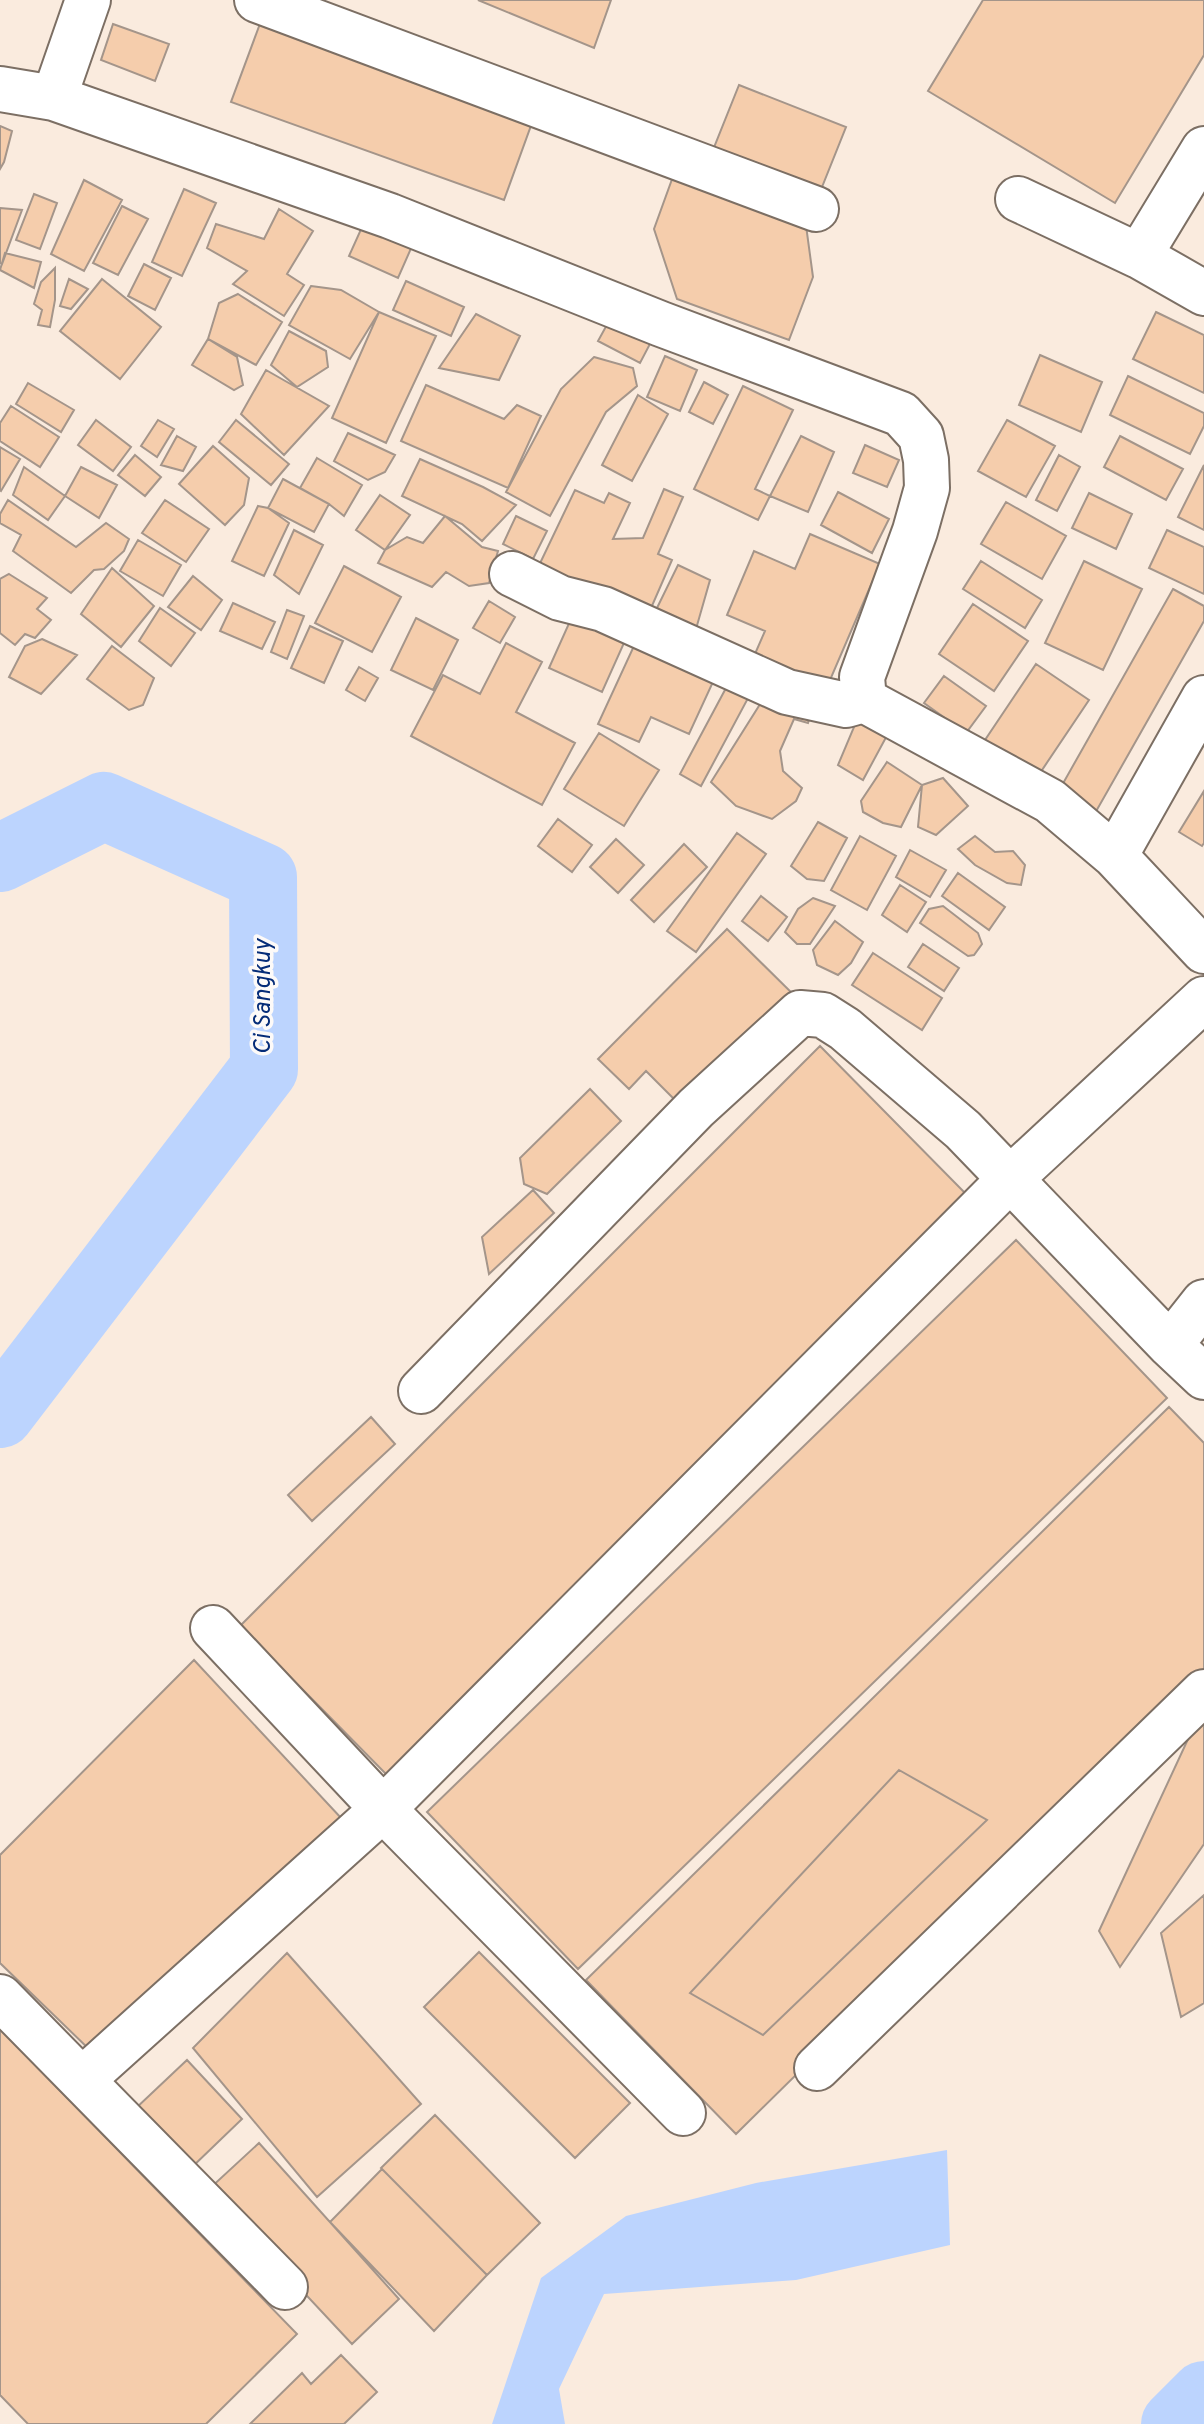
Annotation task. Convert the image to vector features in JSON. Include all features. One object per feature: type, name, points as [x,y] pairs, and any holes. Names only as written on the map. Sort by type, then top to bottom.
[{"type":"street","points":[[54,98],[88,0]]},
{"type":"street","points":[[257,0],[816,209]]},
{"type":"street","points":[[0,89],[54,98],[390,216],[661,324],[901,414],[921,436],[927,488],[915,531],[862,677],[864,700]]},
{"type":"street","points":[[1139,256],[1204,149]]},
{"type":"street","points":[[1018,199],[1139,256],[1204,293]]},
{"type":"street","points":[[512,574],[560,598],[603,609],[787,692],[846,705],[864,700],[1050,801],[1115,856],[1204,951]]},
{"type":"street","points":[[1115,856],[1204,698]]},
{"type":"street","points":[[82,2080],[383,1809],[1010,1179],[1204,999]]},
{"type":"street","points":[[421,1391],[696,1108],[800,1013],[823,1015],[845,1029],[963,1130],[1204,1377]]},
{"type":"street","points":[[1170,1345],[1204,1302]]},
{"type":"street","points":[[213,1628],[383,1809],[683,2113]]},
{"type":"street","points":[[817,2068],[1204,1692]]},
{"type":"street","points":[[0,1997],[285,2287]]},
{"type":"water","points":[[947,2150],[950,2245],[796,2280],[604,2294],[559,2389],[565,2424],[492,2424],[541,2278],[626,2216],[756,2183]]},
{"type":"building","points":[[478,0],[611,0],[594,48]]},
{"type":"building","points":[[983,0],[1204,0],[1204,55],[1115,203],[928,91]]},
{"type":"building","points":[[261,21],[533,120],[504,200],[231,102]]},
{"type":"building","points":[[113,24],[169,44],[155,81],[101,60]]},
{"type":"building","points":[[739,85],[846,127],[818,197],[711,155]]},
{"type":"building","points":[[0,126],[12,131],[0,169]]},
{"type":"building","points":[[675,171],[805,218],[813,277],[789,340],[677,299],[654,229]]},
{"type":"building","points":[[84,180],[122,200],[84,271],[51,254]]},
{"type":"building","points":[[184,189],[216,203],[182,276],[152,262]]},
{"type":"building","points":[[34,194],[57,203],[40,249],[16,240]]},
{"type":"building","points":[[122,206],[148,219],[118,275],[93,263]]},
{"type":"building","points":[[0,208],[22,210],[2,264],[0,263]]},
{"type":"building","points":[[279,209],[313,231],[287,274],[304,285],[284,316],[233,284],[247,271],[207,248],[216,224],[264,239]]},
{"type":"building","points":[[367,216],[416,237],[398,278],[349,256]]},
{"type":"building","points":[[5,253],[41,262],[34,288],[0,270]]},
{"type":"building","points":[[144,264],[171,278],[155,310],[128,296]]},
{"type":"building","points":[[55,268],[55,300],[50,327],[38,325],[42,310],[34,304],[41,282]]},
{"type":"building","points":[[69,279],[88,289],[71,309],[60,306]]},
{"type":"building","points":[[102,279],[161,327],[120,379],[60,331]]},
{"type":"building","points":[[406,281],[464,307],[451,336],[393,310]]},
{"type":"building","points":[[311,286],[341,290],[379,312],[350,359],[289,325]]},
{"type":"building","points":[[238,294],[282,322],[256,365],[208,339],[219,303]]},
{"type":"building","points":[[379,312],[436,336],[386,443],[332,418]]},
{"type":"building","points":[[1156,312],[1204,335],[1204,393],[1133,359]]},
{"type":"building","points":[[476,314],[520,336],[499,380],[439,368]]},
{"type":"building","points":[[609,321],[651,342],[640,363],[598,341]]},
{"type":"building","points":[[289,331],[326,351],[328,367],[297,387],[271,365]]},
{"type":"building","points":[[208,339],[237,357],[243,385],[234,390],[192,365]]},
{"type":"building","points":[[1040,355],[1102,382],[1081,432],[1019,405]]},
{"type":"building","points":[[665,356],[697,370],[680,411],[647,397]]},
{"type":"building","points":[[594,357],[633,368],[637,386],[606,412],[550,516],[506,492],[561,389]]},
{"type":"building","points":[[266,370],[329,406],[284,455],[241,414]]},
{"type":"building","points":[[1128,376],[1204,413],[1204,426],[1190,454],[1110,415]]},
{"type":"building","points":[[704,382],[728,395],[713,424],[689,412]]},
{"type":"building","points":[[28,383],[74,410],[61,432],[16,404]]},
{"type":"building","points":[[426,385],[504,419],[517,405],[541,416],[508,488],[401,441]]},
{"type":"building","points":[[743,386],[793,410],[755,489],[770,496],[758,520],[694,489]]},
{"type":"building","points":[[638,395],[668,414],[632,481],[602,465]]},
{"type":"building","points":[[11,406],[59,437],[40,467],[0,441],[0,423]]},
{"type":"building","points":[[96,420],[131,447],[113,471],[78,445]]},
{"type":"building","points":[[158,420],[174,429],[157,457],[141,446]]},
{"type":"building","points":[[236,420],[289,464],[271,485],[219,442]]},
{"type":"building","points":[[1007,420],[1055,446],[1026,497],[978,471]]},
{"type":"building","points":[[348,433],[395,455],[385,472],[368,480],[334,461]]},
{"type":"building","points":[[177,436],[196,447],[183,471],[161,465]]},
{"type":"building","points":[[801,436],[834,452],[808,512],[770,496]]},
{"type":"building","points":[[1120,436],[1183,469],[1166,500],[1104,467]]},
{"type":"building","points":[[865,445],[899,460],[887,487],[853,473]]},
{"type":"building","points":[[213,446],[249,478],[244,505],[225,525],[179,484]]},
{"type":"building","points":[[0,447],[20,459],[1,491],[0,490]]},
{"type":"building","points":[[135,455],[161,477],[145,496],[118,475]]},
{"type":"building","points":[[1059,455],[1080,467],[1057,511],[1036,500]]},
{"type":"building","points":[[317,458],[362,485],[344,516],[300,488]]},
{"type":"building","points":[[420,459],[516,505],[482,541],[462,524],[402,496]]},
{"type":"building","points":[[1204,465],[1204,530],[1178,517]]},
{"type":"building","points":[[24,467],[65,496],[48,520],[13,495]]},
{"type":"building","points":[[81,467],[117,485],[99,518],[65,496]]},
{"type":"building","points":[[283,479],[329,504],[314,532],[268,508]]},
{"type":"building","points":[[664,489],[683,497],[658,554],[672,560],[648,615],[533,578],[575,490],[604,503],[609,493],[630,503],[613,539],[643,538]]},
{"type":"building","points":[[838,492],[889,519],[872,553],[821,525]]},
{"type":"building","points":[[1089,493],[1132,514],[1116,549],[1072,528]]},
{"type":"building","points":[[380,495],[410,515],[385,550],[356,530]]},
{"type":"building","points":[[8,500],[76,547],[106,523],[129,539],[124,551],[104,569],[94,570],[71,593],[13,551],[21,535],[0,523],[0,514]]},
{"type":"building","points":[[165,500],[209,529],[186,562],[142,533]]},
{"type":"building","points":[[1006,502],[1066,536],[1042,579],[981,544]]},
{"type":"building","points":[[258,506],[268,508],[289,523],[264,576],[232,561]]},
{"type":"building","points":[[445,516],[482,547],[498,551],[489,583],[469,586],[446,572],[432,587],[378,563],[385,550],[407,537],[423,543]]},
{"type":"building","points":[[516,516],[547,531],[533,559],[503,544]]},
{"type":"building","points":[[294,530],[323,545],[299,594],[274,575]]},
{"type":"building","points":[[1167,530],[1204,547],[1204,594],[1149,568]]},
{"type":"building","points":[[810,534],[880,564],[824,694],[751,663],[765,631],[727,615],[754,551],[795,569]]},
{"type":"building","points":[[138,540],[181,565],[163,596],[120,571]]},
{"type":"building","points":[[981,561],[1042,600],[1025,628],[963,589]]},
{"type":"building","points":[[1084,561],[1142,589],[1103,670],[1045,643]]},
{"type":"building","points":[[678,565],[710,580],[696,629],[655,612]]},
{"type":"building","points":[[344,566],[401,597],[372,652],[315,623]]},
{"type":"building","points":[[112,568],[154,606],[121,647],[81,614]]},
{"type":"building","points":[[9,574],[47,598],[37,609],[51,620],[35,638],[25,634],[15,645],[0,633],[0,579]]},
{"type":"building","points":[[193,576],[222,600],[201,630],[168,607]]},
{"type":"building","points":[[1173,589],[1204,606],[1204,621],[1094,815],[1057,794]]},
{"type":"building","points":[[489,601],[515,617],[500,643],[473,628]]},
{"type":"building","points":[[233,603],[275,622],[262,649],[220,631]]},
{"type":"building","points":[[973,604],[1028,641],[994,691],[939,654]]},
{"type":"building","points":[[160,608],[195,633],[171,666],[139,641]]},
{"type":"building","points":[[287,610],[304,616],[287,659],[271,652]]},
{"type":"building","points":[[575,610],[628,634],[602,692],[549,668]]},
{"type":"building","points":[[416,618],[458,640],[433,690],[391,670]]},
{"type":"building","points":[[310,626],[343,641],[324,683],[291,668]]},
{"type":"building","points":[[639,635],[718,671],[689,734],[651,717],[639,742],[598,724]]},
{"type":"building","points":[[42,639],[77,655],[41,694],[9,677],[25,646]]},
{"type":"building","points":[[506,643],[542,662],[516,712],[575,743],[542,805],[411,736],[443,675],[480,694]]},
{"type":"building","points":[[112,646],[154,678],[143,705],[129,710],[87,679]]},
{"type":"building","points":[[1036,664],[1089,700],[1038,776],[985,740]]},
{"type":"building","points":[[359,667],[378,678],[365,701],[346,690]]},
{"type":"building","points":[[733,675],[754,687],[701,786],[680,774]]},
{"type":"building","points":[[944,676],[986,706],[966,733],[924,703]]},
{"type":"building","points":[[769,690],[813,707],[808,723],[794,719],[780,751],[783,771],[802,788],[796,801],[772,819],[736,806],[711,782]]},
{"type":"building","points":[[859,715],[890,730],[863,780],[838,765]]},
{"type":"building","points":[[599,733],[659,770],[624,826],[564,789]]},
{"type":"building","points":[[887,762],[922,785],[901,827],[883,823],[863,812],[861,801]]},
{"type":"building","points":[[943,778],[968,806],[936,835],[918,827],[922,785]]},
{"type":"building","points":[[1204,791],[1204,843],[1202,846],[1179,832]]},
{"type":"building","points":[[558,819],[592,845],[572,872],[538,846]]},
{"type":"building","points":[[818,822],[847,838],[824,881],[807,879],[791,866]]},
{"type":"building","points":[[737,833],[766,854],[696,952],[667,931]]},
{"type":"building","points":[[860,836],[896,856],[867,910],[831,890]]},
{"type":"building","points":[[975,836],[995,852],[1013,851],[1025,865],[1021,885],[1007,883],[975,865],[958,849]]},
{"type":"building","points":[[616,839],[644,865],[618,893],[590,867]]},
{"type":"building","points":[[684,844],[707,867],[654,922],[631,900]]},
{"type":"building","points":[[910,850],[946,870],[930,897],[896,877]]},
{"type":"building","points":[[958,873],[1005,907],[989,930],[942,896]]},
{"type":"building","points":[[900,885],[926,902],[907,932],[882,915]]},
{"type":"building","points":[[761,896],[787,917],[768,941],[742,921]]},
{"type":"building","points":[[813,898],[835,906],[810,944],[797,944],[785,932],[798,909]]},
{"type":"building","points":[[943,906],[978,933],[982,944],[974,955],[968,956],[920,923],[929,909]]},
{"type":"building","points":[[835,921],[863,942],[851,963],[838,975],[817,965],[813,950]]},
{"type":"building","points":[[727,929],[800,1001],[689,1114],[646,1071],[629,1089],[598,1059]]},
{"type":"building","points":[[923,944],[959,968],[944,991],[908,967]]},
{"type":"building","points":[[873,953],[942,998],[922,1030],[852,985]]},
{"type":"building","points":[[820,1046],[967,1195],[387,1775],[240,1626]]},
{"type":"building","points":[[590,1089],[621,1121],[547,1194],[524,1184],[520,1158]]},
{"type":"building","points":[[533,1190],[554,1213],[489,1274],[482,1237]]},
{"type":"building","points":[[1016,1240],[1167,1398],[578,1969],[427,1812]]},
{"type":"building","points":[[1169,1407],[1204,1443],[1204,1673],[736,2134],[586,1980]]},
{"type":"building","points":[[371,1417],[395,1444],[312,1521],[288,1495]]},
{"type":"building","points":[[194,1660],[342,1819],[92,2052],[0,1963],[0,1855]]},
{"type":"building","points":[[1202,1709],[1204,1844],[1120,1967],[1099,1931]]},
{"type":"building","points":[[899,1770],[987,1820],[763,2035],[690,1993]]},
{"type":"building","points":[[1204,1895],[1204,2003],[1181,2017],[1161,1933]]},
{"type":"building","points":[[479,1952],[630,2103],[575,2158],[424,2007]]},
{"type":"building","points":[[287,1953],[421,2104],[317,2197],[193,2048]]},
{"type":"building","points":[[0,2029],[297,2334],[206,2424],[28,2424],[0,2395]]},
{"type":"building","points":[[187,2060],[242,2119],[190,2169],[135,2109]]},
{"type":"building","points":[[435,2115],[540,2223],[487,2275],[381,2168]]},
{"type":"building","points":[[259,2143],[399,2299],[352,2344],[208,2190]]},
{"type":"building","points":[[382,2169],[487,2275],[434,2331],[330,2222]]},
{"type":"building","points":[[341,2355],[377,2392],[344,2424],[250,2424],[302,2373],[311,2384]]},
{"type":"waterway","name":"Ci Sangkuy","points":[[0,858],[104,806],[263,877],[264,1069],[0,1414]]},
{"type":"waterway","name":"Ci Sangkuy","points":[[1175,2424],[1204,2395]]}]
